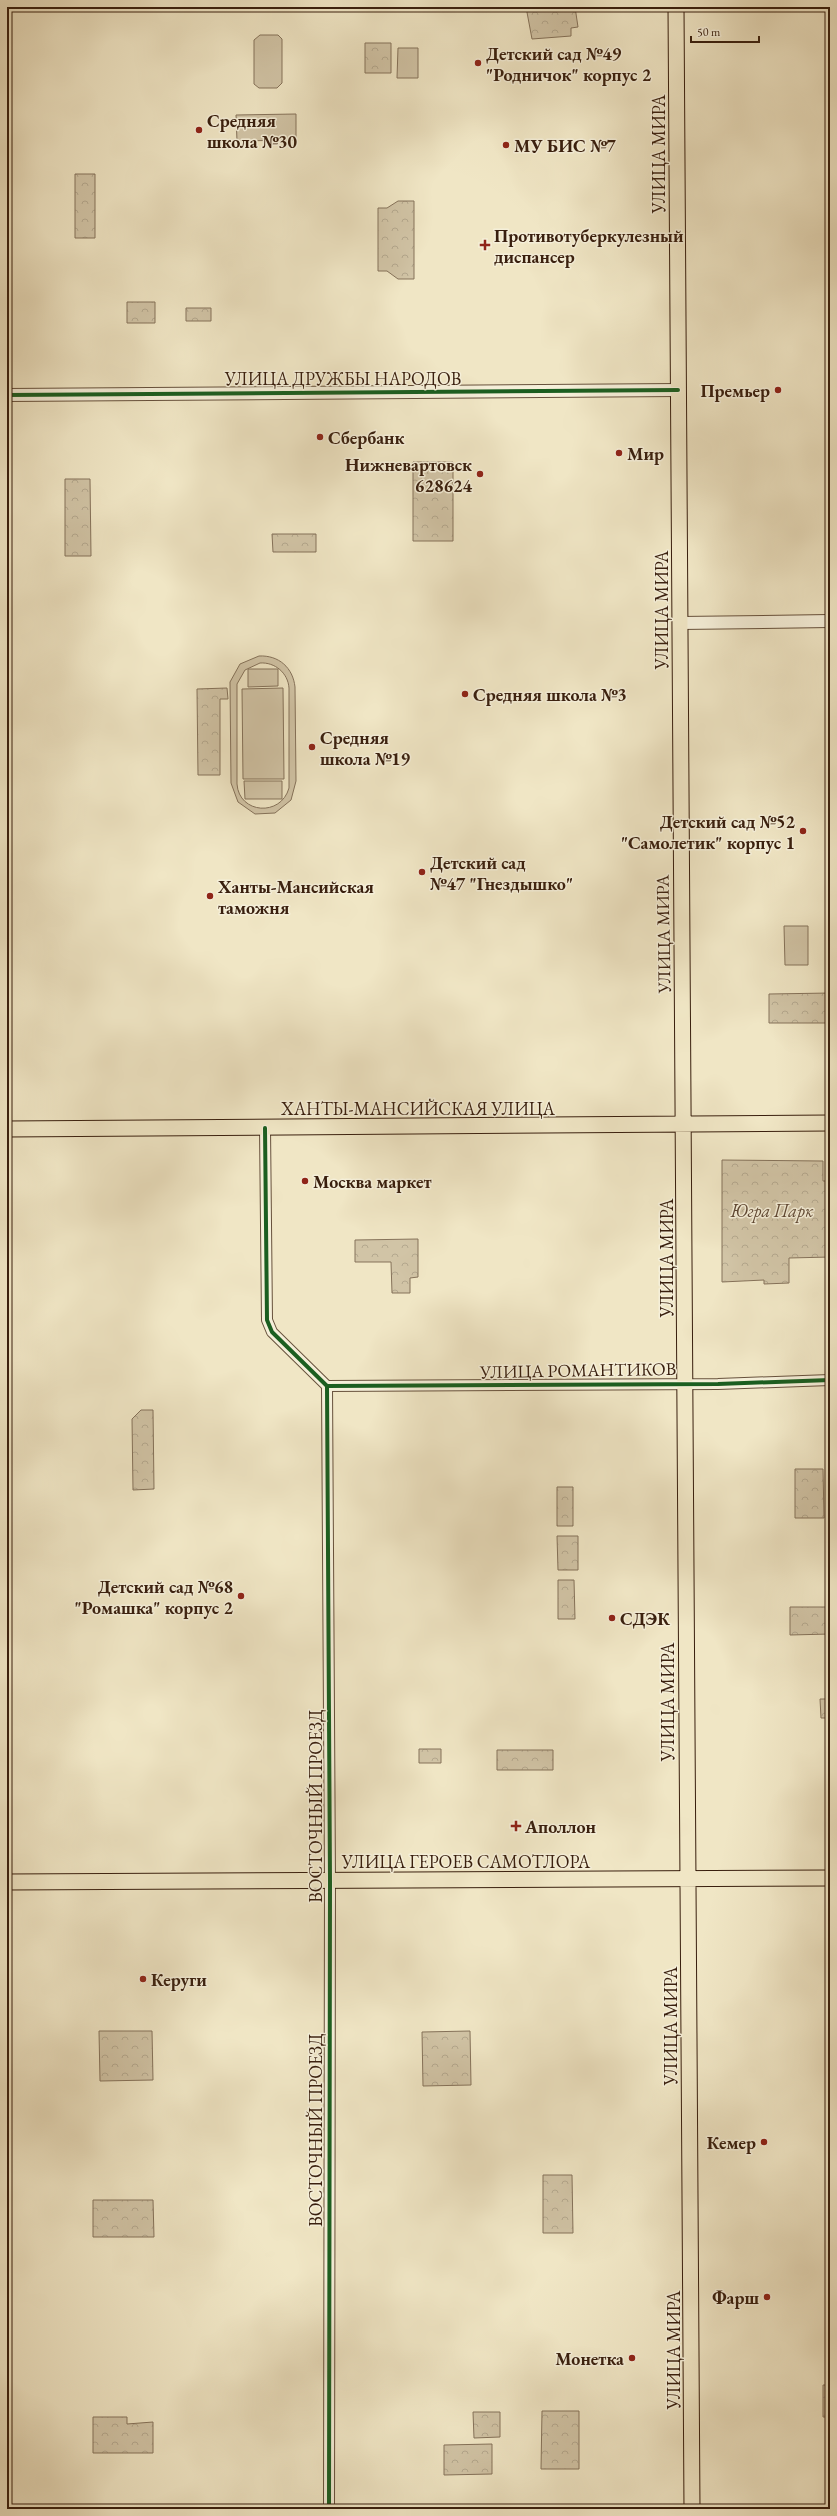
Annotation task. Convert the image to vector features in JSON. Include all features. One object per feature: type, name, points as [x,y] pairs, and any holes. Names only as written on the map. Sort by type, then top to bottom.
[{"type":"main road","name":"УЛИЦА МИРА","points":[[676,7],[692,2509]]},
{"type":"main road","name":"ХАНТЫ-МАНСИЙСКАЯ УЛИЦА","points":[[7,1129],[830,1123]]},
{"type":"main road","name":"УЛИЦА ГЕРОЕВ САМОТЛОРА","points":[[7,1882],[830,1878]]},
{"type":"street","name":"УЛИЦА ДРУЖБЫ НАРОДОВ","points":[[7,395],[678,390]]},
{"type":"street","points":[[680,623],[830,621]]},
{"type":"street","points":[[265,1128],[267,1320],[272,1332],[327,1386]]},
{"type":"street","name":"УЛИЦА РОМАНТИКОВ","points":[[327,1386],[685,1383],[830,1380]]},
{"type":"street","name":"ВОСТОЧНЫЙ ПРОЕЗД","points":[[327,1386],[330,1881],[329,2509]]},
{"type":"green space","points":[[526,7],[575,7],[578,27],[571,28],[571,36],[532,39]]},
{"type":"green space","points":[[260,35],[278,35],[282,39],[282,83],[277,88],[259,88],[254,84],[254,40]]},
{"type":"green space","points":[[365,43],[391,43],[391,73],[365,73]]},
{"type":"green space","points":[[398,48],[418,48],[418,78],[397,78]]},
{"type":"green space","points":[[296,114],[296,140],[237,141],[236,115]]},
{"type":"green space","points":[[75,174],[95,174],[95,238],[75,238]]},
{"type":"green space","points":[[398,201],[414,201],[414,279],[398,279],[387,271],[378,271],[378,208],[387,208]]},
{"type":"green space","points":[[127,302],[155,302],[155,323],[127,323]]},
{"type":"green space","points":[[186,308],[211,308],[211,321],[186,321]]},
{"type":"green space","points":[[413,462],[453,462],[453,541],[413,541]]},
{"type":"green space","points":[[65,479],[90,479],[91,556],[65,556]]},
{"type":"green space","points":[[272,534],[316,534],[316,552],[273,552]]},
{"type":"green space","points":[[259,656],[273,658],[284,664],[294,680],[296,781],[291,800],[275,813],[255,814],[238,802],[231,783],[230,682],[240,664]],"holes":[[[260,663],[271,664],[283,673],[289,688],[289,788],[285,797],[278,804],[261,808],[252,806],[245,801],[239,794],[237,784],[237,684],[245,670]]]},
{"type":"green space","points":[[248,669],[278,669],[278,686],[248,687]]},
{"type":"green space","points":[[227,688],[228,699],[220,699],[220,775],[198,775],[197,689]]},
{"type":"green space","points":[[283,688],[284,779],[243,779],[242,689]]},
{"type":"green space","points":[[244,781],[282,781],[282,799],[245,799]]},
{"type":"green space","points":[[784,926],[808,926],[808,965],[785,965]]},
{"type":"green space","points":[[830,993],[830,1023],[769,1023],[769,994]]},
{"type":"green space","name":"Югра Парк","points":[[722,1160],[823,1161],[823,1181],[830,1181],[830,1257],[789,1258],[789,1283],[764,1284],[764,1280],[722,1282]]},
{"type":"green space","points":[[418,1239],[418,1277],[410,1278],[410,1293],[392,1293],[391,1262],[355,1262],[355,1240]]},
{"type":"green space","points":[[141,1410],[153,1410],[154,1489],[133,1490],[132,1419]]},
{"type":"green space","points":[[795,1469],[823,1469],[824,1518],[795,1518]]},
{"type":"green space","points":[[557,1487],[573,1487],[573,1526],[557,1526]]},
{"type":"green space","points":[[557,1536],[578,1536],[578,1570],[558,1570]]},
{"type":"green space","points":[[558,1580],[574,1580],[575,1619],[558,1619]]},
{"type":"green space","points":[[790,1607],[830,1607],[830,1634],[790,1635]]},
{"type":"green space","points":[[820,1699],[830,1699],[830,1718],[821,1718]]},
{"type":"green space","points":[[419,1749],[441,1749],[441,1763],[419,1763]]},
{"type":"green space","points":[[497,1750],[553,1750],[553,1770],[497,1770]]},
{"type":"green space","points":[[99,2031],[152,2031],[153,2080],[100,2081]]},
{"type":"green space","points":[[470,2031],[471,2085],[423,2086],[422,2032]]},
{"type":"green space","points":[[543,2175],[572,2175],[573,2233],[543,2233]]},
{"type":"green space","points":[[93,2200],[153,2200],[154,2237],[93,2237]]},
{"type":"green space","points":[[823,2385],[830,2385],[830,2417],[823,2417]]},
{"type":"green space","points":[[542,2411],[579,2411],[579,2469],[541,2469]]},
{"type":"green space","points":[[473,2412],[500,2412],[500,2437],[474,2438]]},
{"type":"green space","points":[[93,2417],[127,2417],[127,2424],[153,2422],[153,2453],[93,2453]]},
{"type":"green space","points":[[492,2444],[492,2474],[444,2475],[444,2445]]},
{"type":"cycle path","points":[[7,395],[678,390]]},
{"type":"cycle path","points":[[265,1128],[267,1320],[272,1332],[327,1386],[330,1881],[329,2509]]},
{"type":"cycle path","points":[[327,1386],[718,1384],[830,1380]]},
{"type":"place","name":"Детский сад №49 \"Родничок\" корпус 2","points":[[478,63]]},
{"type":"place","name":"Средняя школа №30","points":[[199,130]]},
{"type":"place","name":"МУ БИС №7","points":[[506,145]]},
{"type":"place","name":"Противотуберкулезный диспансер","points":[[485,245]]},
{"type":"place","name":"Премьер","points":[[778,390]]},
{"type":"place","name":"Сбербанк","points":[[320,437]]},
{"type":"place","name":"Мир","points":[[619,453]]},
{"type":"place","name":"Нижневартовск 628624","points":[[480,474]]},
{"type":"place","name":"Средняя школа №3","points":[[465,694]]},
{"type":"place","name":"Средняя школа №19","points":[[312,747]]},
{"type":"place","name":"Детский сад №52 \"Самолетик\" корпус 1","points":[[803,831]]},
{"type":"place","name":"Детский сад №47 \"Гнездышко\"","points":[[422,872]]},
{"type":"place","name":"Ханты-Мансийская таможня","points":[[210,896]]},
{"type":"place","name":"Москва маркет","points":[[305,1181]]},
{"type":"place","name":"Детский сад №68 \"Ромашка\" корпус 2","points":[[241,1596]]},
{"type":"place","name":"СДЭК","points":[[612,1618]]},
{"type":"place","name":"Аполлон","points":[[516,1826]]},
{"type":"place","name":"Керуги","points":[[143,1979]]},
{"type":"place","name":"Кемер","points":[[764,2142]]},
{"type":"place","name":"Фарш","points":[[767,2297]]},
{"type":"place","name":"Монетка","points":[[632,2358]]}]
